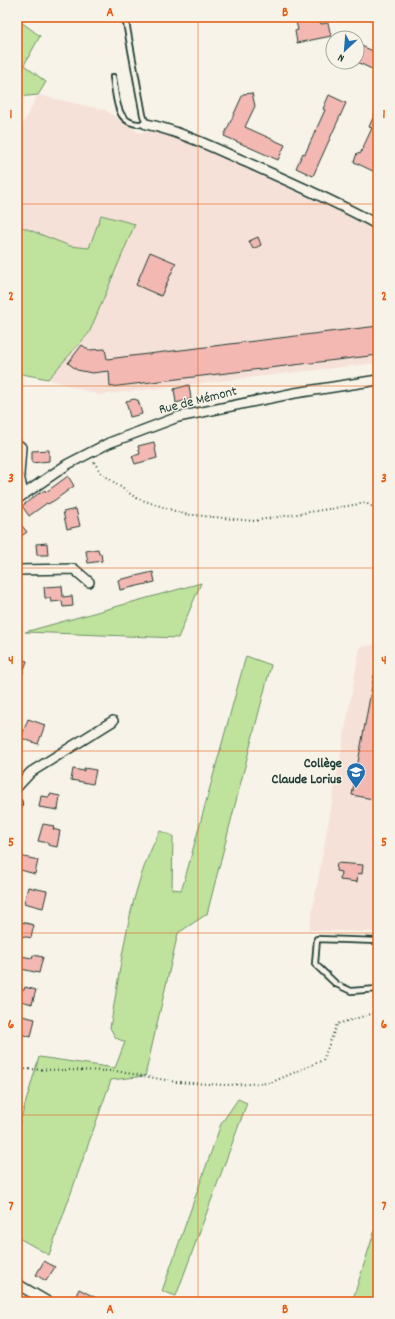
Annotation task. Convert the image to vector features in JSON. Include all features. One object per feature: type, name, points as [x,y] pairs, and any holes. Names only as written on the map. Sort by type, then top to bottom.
[{"type":"street","points":[[146,124],[201,143],[281,178],[378,225]]},
{"type":"street","name":"Rue de Mémont","points":[[20,497],[68,464],[109,443],[178,417],[295,393],[378,380]]},
{"type":"street","points":[[17,444],[21,447],[19,475],[20,497]]},
{"type":"street","points":[[17,570],[74,569],[89,582]]},
{"type":"street","points":[[17,787],[31,772],[113,721]]},
{"type":"street","points":[[17,1284],[48,1302]]},
{"type":"lane","points":[[113,77],[118,108],[123,118],[132,124],[146,124],[143,116],[125,17]]},
{"type":"lane","points":[[378,941],[317,939],[314,964],[336,984],[351,991],[378,989]]},
{"type":"path","points":[[88,454],[101,473],[136,498],[184,514],[253,521],[366,503],[378,510]]},
{"type":"path","points":[[17,1069],[116,1071],[176,1082],[226,1085],[270,1083],[323,1060],[337,1024],[378,1012]]},
{"type":"shaded area","points":[[38,95],[105,110],[138,132],[158,132],[196,145],[378,231],[378,363],[99,395],[48,379],[88,335],[134,224],[89,248],[70,246],[17,225],[17,135]]},
{"type":"shaded area","name":"Collège Claude Lorius","points":[[378,644],[378,932],[309,930],[360,647]]},
{"type":"green space","points":[[17,19],[40,36],[24,65],[46,82],[38,95],[17,97]]},
{"type":"green space","points":[[101,215],[135,224],[89,333],[48,379],[17,373],[17,225],[70,246],[89,248]]},
{"type":"green space","points":[[201,583],[178,638],[25,632]]},
{"type":"green space","points":[[246,656],[271,665],[207,914],[178,933],[145,1076],[111,1080],[49,1255],[17,1237],[17,1132],[39,1057],[115,1068],[125,1042],[116,1038],[110,1028],[133,902],[140,878],[160,831],[173,836],[172,889],[181,890]]},
{"type":"green space","points":[[238,1099],[247,1103],[176,1296],[162,1291],[221,1124]]},
{"type":"green space","points":[[378,1220],[378,1302],[352,1302]]},
{"type":"building","points":[[295,17],[319,17],[321,24],[328,23],[330,30],[325,30],[325,37],[297,43],[295,31],[298,30]]},
{"type":"building","points":[[365,48],[378,53],[378,72],[365,66]]},
{"type":"building","points":[[252,93],[255,106],[245,127],[285,145],[278,160],[224,136],[243,94]]},
{"type":"building","points":[[329,95],[346,103],[313,176],[296,168],[303,153],[305,154],[325,110],[323,109]]},
{"type":"building","points":[[378,106],[378,155],[375,161],[378,162],[378,164],[375,172],[354,162],[357,153],[360,154],[372,128],[369,127]]},
{"type":"building","points":[[258,237],[261,245],[253,249],[249,241]]},
{"type":"building","points":[[150,252],[176,263],[161,296],[136,285]]},
{"type":"building","points":[[378,326],[378,355],[110,387],[109,371],[92,373],[77,370],[68,363],[82,345],[89,350],[105,349],[107,359]]},
{"type":"building","points":[[189,385],[191,399],[176,403],[174,389]]},
{"type":"building","points":[[135,399],[138,400],[142,414],[130,417],[126,401]]},
{"type":"building","points":[[154,442],[157,458],[135,464],[132,456],[140,454],[138,446]]},
{"type":"building","points":[[49,450],[49,461],[32,463],[32,451]]},
{"type":"building","points":[[68,476],[74,486],[29,516],[22,506],[39,493],[45,490],[46,492]]},
{"type":"building","points":[[76,509],[80,526],[67,529],[63,512]]},
{"type":"building","points":[[17,520],[27,532],[17,539]]},
{"type":"building","points":[[47,543],[48,555],[37,555],[36,544]]},
{"type":"building","points":[[98,549],[99,554],[101,553],[102,561],[88,563],[86,551]]},
{"type":"building","points":[[153,572],[155,582],[120,590],[118,580]]},
{"type":"building","points":[[62,586],[63,597],[72,596],[73,606],[63,607],[62,601],[51,602],[50,598],[45,598],[44,587]]},
{"type":"building","points":[[17,658],[27,661],[18,686],[17,686]]},
{"type":"building","points":[[374,675],[378,676],[378,800],[352,795]]},
{"type":"building","points":[[28,719],[45,725],[38,744],[21,738]]},
{"type":"building","points":[[84,768],[96,770],[93,784],[71,780],[73,769],[84,771]]},
{"type":"building","points":[[50,794],[60,796],[58,810],[39,807],[41,796],[49,797]]},
{"type":"building","points":[[43,824],[54,826],[53,829],[60,831],[57,847],[38,841]]},
{"type":"building","points":[[20,856],[38,860],[35,874],[17,869]]},
{"type":"building","points":[[337,863],[363,865],[362,874],[358,873],[357,882],[340,880],[341,872],[336,871]]},
{"type":"building","points":[[28,887],[47,891],[43,908],[24,903]]},
{"type":"building","points":[[17,921],[34,925],[31,938],[17,935]]},
{"type":"building","points":[[33,955],[43,957],[39,973],[17,968],[21,956],[32,958]]},
{"type":"building","points":[[25,987],[36,990],[32,1004],[17,1000],[17,988],[24,990]]},
{"type":"building","points":[[22,1016],[35,1019],[31,1037],[20,1034],[21,1028],[19,1027]]},
{"type":"building","points":[[44,1261],[55,1267],[46,1281],[36,1275]]},
{"type":"building","points":[[79,1289],[104,1302],[73,1302]]},
{"type":"place","name":"Collège Claude Lorius","points":[[356,789]]}]
